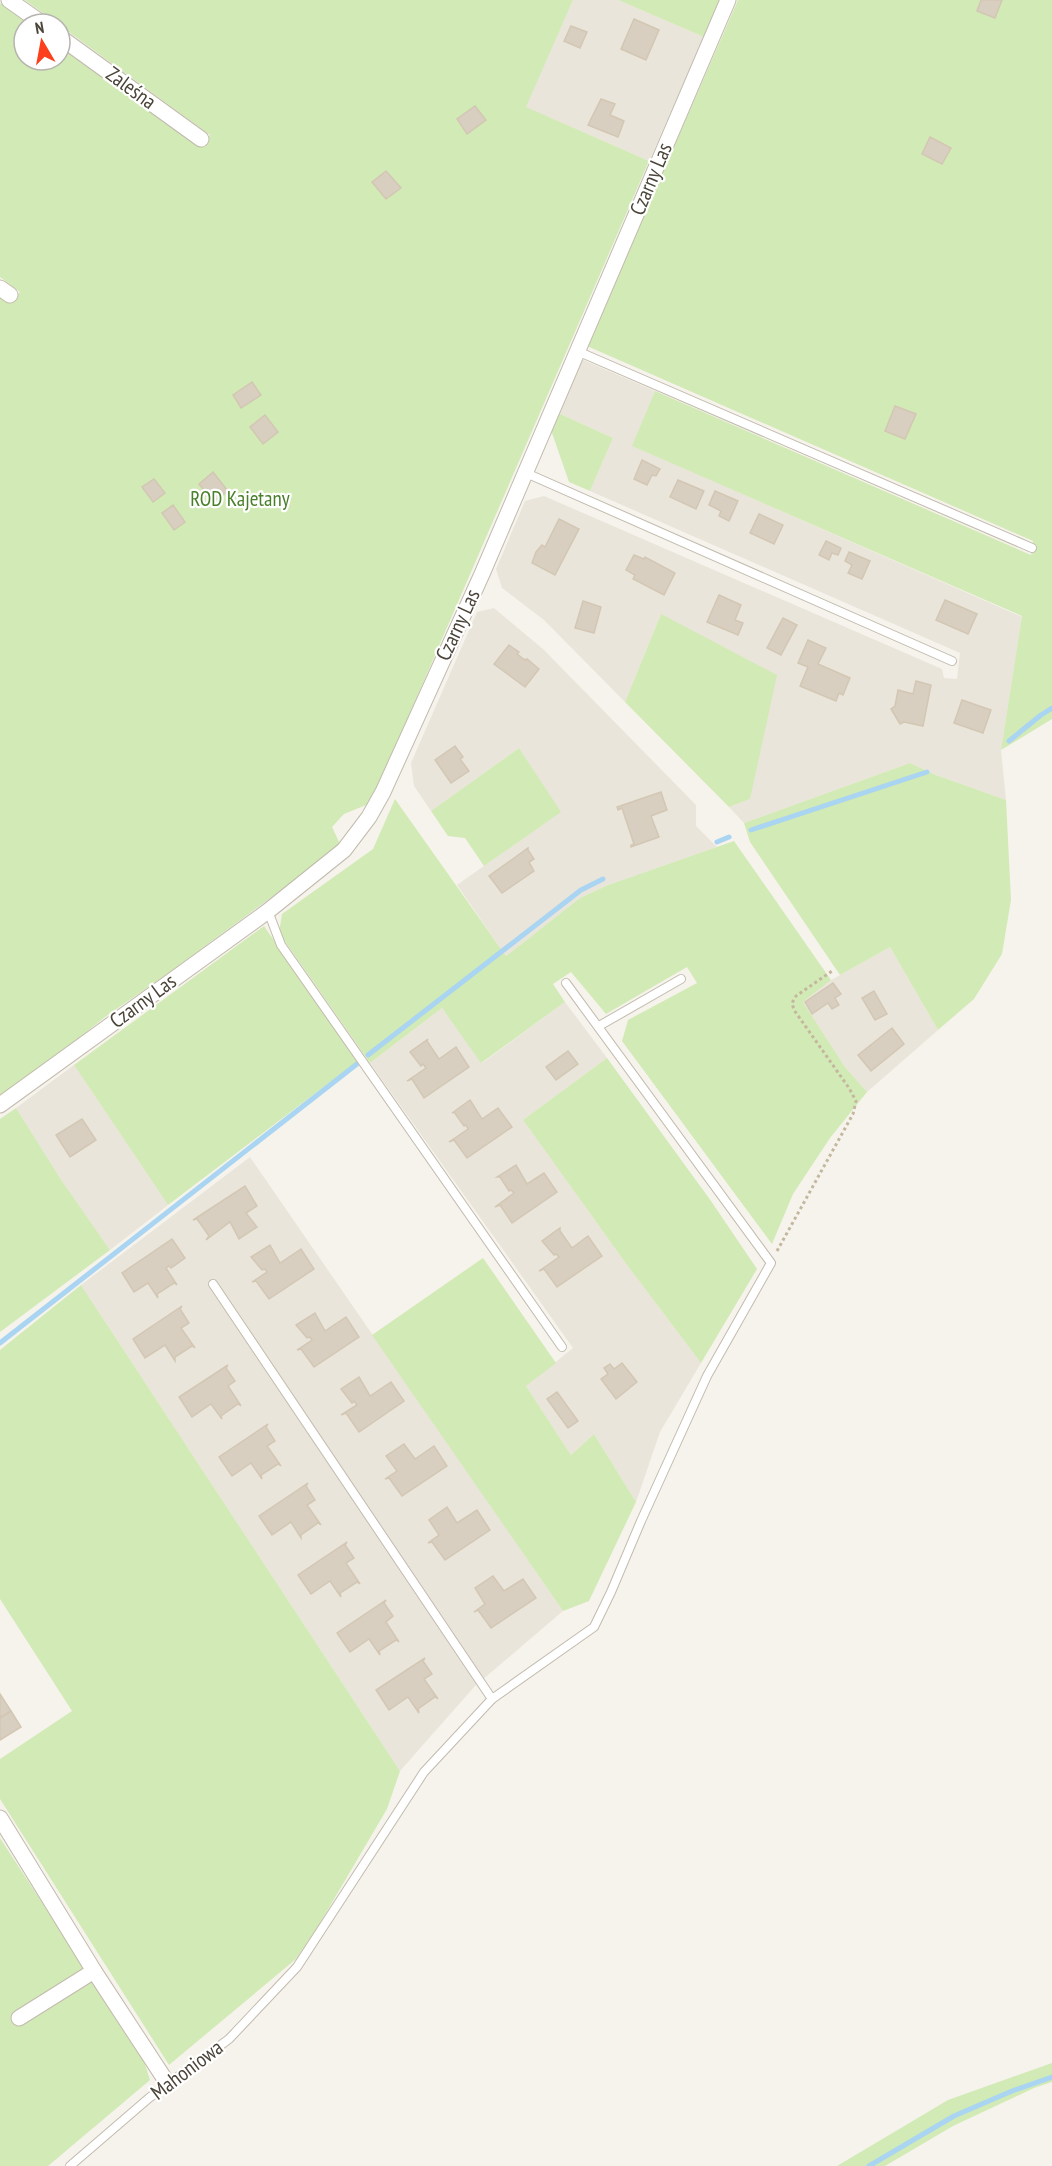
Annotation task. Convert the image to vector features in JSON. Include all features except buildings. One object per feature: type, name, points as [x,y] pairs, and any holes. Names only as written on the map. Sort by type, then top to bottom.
[{"type":"street","points":[[9,0],[26,12]]},
{"type":"street","name":"Czarny Las","points":[[0,1105],[268,911],[344,850],[369,818],[482,574],[728,0]]},
{"type":"street","name":"Zaleśna","points":[[72,46],[201,139]]},
{"type":"street","points":[[0,1818],[94,1971],[168,2084]]},
{"type":"street","points":[[19,2018],[94,1971]]},
{"type":"lane","points":[[577,351],[1032,548]]},
{"type":"lane","points":[[526,473],[952,661]]},
{"type":"lane","points":[[268,911],[281,945],[562,1347]]},
{"type":"lane","points":[[599,1026],[681,980]]},
{"type":"lane","points":[[566,983],[771,1263]]},
{"type":"lane","name":"Mahoniowa","points":[[70,2166],[149,2098],[229,2038],[297,1967],[424,1772],[492,1699],[594,1627],[707,1376],[771,1263]]},
{"type":"lane","points":[[213,1284],[492,1699]]},
{"type":"path","points":[[771,1263],[853,1114],[856,1101],[794,1010],[792,1003],[796,996],[832,971]]},
{"type":"shaded area","points":[[573,0],[618,0],[704,37],[649,161],[525,107]]},
{"type":"shaded area","points":[[581,359],[655,391],[633,446],[1022,617],[1001,750],[1006,800],[936,775],[910,763],[744,823],[729,807],[750,799],[661,614],[625,702],[544,620],[502,588],[496,569],[525,501],[544,496],[942,669],[944,678],[957,679],[960,653],[590,491],[613,438],[558,413]]},
{"type":"shaded area","points":[[494,608],[543,649],[696,805],[696,826],[717,847],[608,885],[580,898],[506,956],[457,885],[560,812],[519,748],[431,811],[414,786],[411,763],[477,612]]},
{"type":"shaded area","points":[[890,947],[938,1030],[867,1092],[845,1067],[803,1002],[831,980]]},
{"type":"shaded area","points":[[565,1002],[607,1058],[523,1120],[701,1363],[660,1432],[636,1502],[594,1434],[571,1455],[526,1386],[573,1348],[370,1063],[442,1008],[482,1063]]},
{"type":"shaded area","points":[[74,1065],[168,1205],[110,1250],[62,1181],[16,1108]]},
{"type":"shaded area","points":[[250,1157],[563,1611],[475,1686],[400,1771],[81,1285]]},
{"type":"green space","name":"ROD Kajetany","points":[[25,0],[573,0],[526,107],[649,161],[371,803],[344,814],[332,827],[341,846],[105,1017],[2,1100],[0,1098],[0,297],[9,303],[20,292],[0,277],[0,3],[12,12],[12,72],[72,72],[72,55],[199,146],[210,135],[72,34],[72,12],[41,12]]},
{"type":"green space","points":[[618,0],[721,0],[704,37]]},
{"type":"green space","points":[[738,0],[1052,0],[1052,719],[1001,750],[1022,616],[632,446],[655,391],[1031,555],[1033,541],[587,346]]},
{"type":"green space","points":[[558,413],[613,438],[590,491],[569,482],[551,430]]},
{"type":"green space","points":[[661,614],[777,675],[750,799],[729,807],[625,702]]},
{"type":"green space","points":[[519,748],[561,812],[484,866],[465,838],[448,836],[431,811]]},
{"type":"green space","points":[[910,763],[936,775],[1006,800],[1011,900],[1002,954],[974,999],[938,1030],[890,947],[840,975],[750,842],[744,823]]},
{"type":"green space","points":[[395,799],[506,956],[580,898],[608,885],[734,841],[831,980],[803,1002],[845,1067],[867,1092],[830,1138],[793,1194],[772,1244],[622,1041],[628,1020],[697,983],[687,967],[606,1014],[571,972],[553,984],[565,1002],[481,1063],[442,1008],[370,1063],[279,933],[282,914],[373,849]]},
{"type":"green space","points":[[264,926],[358,1061],[168,1205],[74,1065]]},
{"type":"green space","points":[[607,1058],[711,1201],[757,1269],[701,1363],[523,1120]]},
{"type":"green space","points":[[16,1108],[62,1181],[110,1250],[0,1332],[0,1119]]},
{"type":"green space","points":[[483,1258],[556,1363],[526,1386],[571,1455],[594,1434],[636,1502],[589,1601],[563,1611],[372,1335]]},
{"type":"green space","points":[[81,1285],[400,1771],[387,1809],[317,1928],[296,1959],[169,2065],[0,1799],[0,1759],[72,1711],[0,1599],[0,1350]]},
{"type":"green space","points":[[0,1838],[143,2058],[150,2080],[48,2166],[0,2166]]},
{"type":"green space","points":[[1052,2063],[1052,2082],[1034,2088],[953,2126],[885,2166],[837,2166],[948,2100]]},
{"type":"waterway","points":[[1009,741],[1052,708]]},
{"type":"waterway","points":[[751,830],[927,772]]},
{"type":"waterway","points":[[717,842],[729,837]]},
{"type":"waterway","points":[[368,1055],[581,890],[603,879]]},
{"type":"waterway","points":[[0,1343],[357,1064]]},
{"type":"waterway","points":[[869,2166],[954,2116],[1052,2077]]}]
